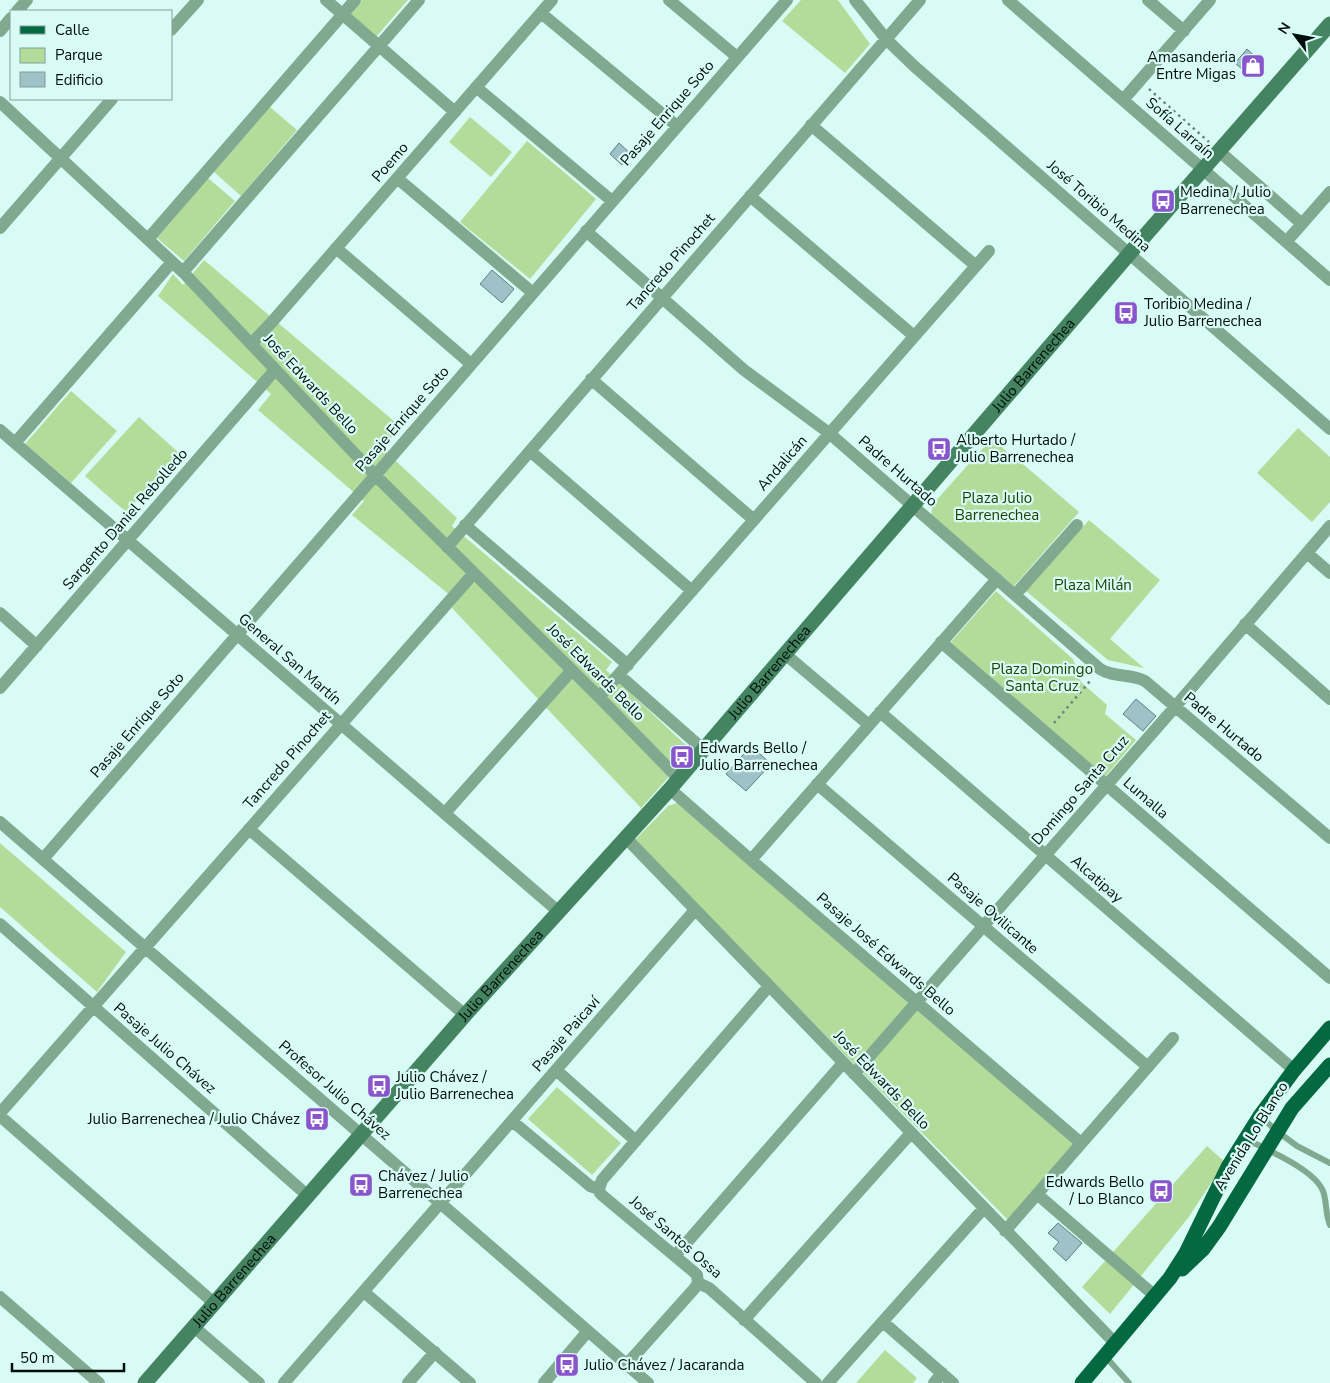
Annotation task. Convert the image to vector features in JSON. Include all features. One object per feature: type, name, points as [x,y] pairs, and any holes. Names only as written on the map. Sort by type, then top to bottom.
[{"type":"main road","name":"Avenida Lo Blanco","points":[[1082,1383],[1170,1278],[1186,1253],[1228,1167],[1260,1116],[1294,1070],[1330,1028]]},
{"type":"main road","name":"Avenida Lo Blanco","points":[[1170,1278],[1187,1266],[1220,1227],[1292,1108],[1330,1065]]},
{"type":"street","points":[[19,10],[27,0]]},
{"type":"street","points":[[172,29],[198,0]]},
{"type":"street","points":[[326,0],[455,112]]},
{"type":"street","points":[[148,239],[355,0]]},
{"type":"street","points":[[182,272],[419,0]]},
{"type":"street","name":"Poemo","points":[[251,344],[552,0]]},
{"type":"street","points":[[669,0],[738,57]]},
{"type":"street","name":"Pasaje Enrique Soto","points":[[42,859],[786,0]]},
{"type":"street","name":"José Toribio Medina","points":[[855,0],[886,39],[914,66],[1330,429]]},
{"type":"street","name":"Tancredo Pinochet","points":[[447,547],[920,0]]},
{"type":"street","name":"Sofía Larraín","points":[[1008,0],[1330,280]]},
{"type":"street","points":[[1148,0],[1184,31]]},
{"type":"street","points":[[1123,100],[1210,0]]},
{"type":"street","points":[[541,13],[677,126]]},
{"type":"street","points":[[0,31],[10,19]]},
{"type":"street","name":"Julio Barrenechea","points":[[145,1383],[465,1015],[704,750],[1129,254],[1330,24]]},
{"type":"street","points":[[476,88],[612,201]]},
{"type":"street","points":[[0,228],[111,100]]},
{"type":"street","name":"José Edwards Bello","points":[[0,102],[182,272],[374,475],[599,697],[674,784]]},
{"type":"street","points":[[811,125],[976,266]]},
{"type":"street","name":"Sofía Larraín","points":[[1220,151],[1302,224]]},
{"type":"street","points":[[398,178],[533,293]]},
{"type":"street","points":[[1286,242],[1330,192]]},
{"type":"street","points":[[750,196],[914,336]]},
{"type":"street","name":"Padre Hurtado","points":[[586,231],[744,370],[829,433],[1100,669],[1113,675],[1130,675],[1145,681],[1330,838]]},
{"type":"street","points":[[336,248],[470,364]]},
{"type":"street","name":"Andalicán","points":[[599,697],[989,251]]},
{"type":"street","points":[[15,443],[172,262]]},
{"type":"street","name":"Sargento Daniel Rebolledo","points":[[0,688],[276,370]]},
{"type":"street","points":[[591,379],[754,520]]},
{"type":"street","name":"General San Martín","points":[[0,430],[559,912]]},
{"type":"street","points":[[530,450],[692,591]]},
{"type":"street","name":"José Edwards Bello","points":[[466,525],[628,665]]},
{"type":"street","points":[[1015,595],[1077,525]]},
{"type":"street","name":"Domingo Santa Cruz","points":[[854,1074],[1330,526]]},
{"type":"street","points":[[1307,553],[1330,573]]},
{"type":"street","name":"Tancredo Pinochet","points":[[0,1114],[474,572]]},
{"type":"street","points":[[751,860],[996,579]]},
{"type":"street","points":[[0,613],[37,646]]},
{"type":"street","points":[[1245,624],[1330,699]]},
{"type":"street","name":"Lumalla","points":[[941,642],[1330,978]]},
{"type":"street","points":[[785,654],[869,725]]},
{"type":"street","points":[[444,813],[572,670]]},
{"type":"street","name":"José Edwards Bello","points":[[619,675],[704,750]]},
{"type":"street","name":"Alcatipay","points":[[880,712],[1294,1070]]},
{"type":"street","name":"Pasaje José Edwards Bello","points":[[674,784],[751,860],[1082,1143]]},
{"type":"street","name":"Pasaje Ovilicante","points":[[818,784],[1148,1067]]},
{"type":"street","name":"Profesor Julio Chávez","points":[[0,822],[648,1383]]},
{"type":"street","points":[[248,829],[465,1015]]},
{"type":"street","name":"José Edwards Bello","points":[[626,838],[1115,1343]]},
{"type":"street","name":"Pasaje Paicaví","points":[[284,1383],[695,910]]},
{"type":"street","name":"Pasaje Julio Chávez","points":[[0,924],[308,1196]]},
{"type":"street","points":[[599,1188],[602,1180],[769,986]]},
{"type":"street","points":[[1006,1231],[1173,1038]]},
{"type":"street","points":[[675,1256],[843,1063]]},
{"type":"street","points":[[556,1070],[636,1141]]},
{"type":"street","points":[[0,1114],[214,1303]]},
{"type":"street","name":"José Santos Ossa","points":[[512,1121],[590,1186],[599,1188],[604,1196],[697,1275],[698,1283],[706,1286],[816,1383]]},
{"type":"street","points":[[744,1320],[910,1133]]},
{"type":"street","points":[[1037,1194],[1155,1296]]},
{"type":"street","points":[[828,1383],[984,1208]]},
{"type":"street","points":[[627,1364],[698,1283]]},
{"type":"street","points":[[364,1292],[470,1383]]},
{"type":"street","points":[[0,1297],[99,1383]]},
{"type":"street","points":[[883,1322],[938,1378],[953,1383]]},
{"type":"street","points":[[194,1327],[259,1383]]},
{"type":"street","points":[[544,1383],[588,1332]]},
{"type":"street","points":[[408,1383],[435,1352]]},
{"type":"lane","points":[[1260,1116],[1297,1146],[1330,1163]]},
{"type":"lane","points":[[1246,1139],[1291,1162],[1315,1180],[1323,1191],[1330,1225]]},
{"type":"lane","points":[[1105,1356],[1129,1383]]},
{"type":"path","points":[[1140,81],[1220,151]]},
{"type":"path","points":[[1046,733],[1100,669]]},
{"type":"green space","points":[[362,0],[408,0],[376,37],[350,14]]},
{"type":"green space","points":[[801,0],[838,0],[870,44],[845,73],[782,21]]},
{"type":"green space","points":[[270,107],[297,130],[241,196],[214,172]]},
{"type":"green space","points":[[470,117],[512,152],[491,177],[449,142]]},
{"type":"green space","points":[[527,141],[596,199],[530,279],[460,222]]},
{"type":"green space","points":[[208,178],[235,201],[184,261],[157,238]]},
{"type":"green space","points":[[204,260],[401,427],[382,448],[457,518],[452,526],[612,662],[606,670],[692,751],[641,808],[452,608],[457,601],[352,515],[364,501],[258,410],[271,394],[158,296],[173,274],[183,285]]},
{"type":"green space","points":[[71,391],[117,431],[71,483],[25,444]]},
{"type":"green space","points":[[139,417],[179,453],[126,512],[85,476]]},
{"type":"green space","points":[[1298,428],[1330,457],[1330,502],[1312,522],[1257,473]]},
{"type":"green space","name":"Plaza Julio Barrenechea","points":[[991,439],[1079,512],[1014,586],[931,515],[933,504]]},
{"type":"green space","name":"Plaza Milán","points":[[1089,520],[1160,580],[1110,639],[1144,668],[1108,660],[1026,591]]},
{"type":"green space","name":"Plaza Domingo Santa Cruz","points":[[996,591],[1073,659],[1081,682],[1107,705],[1105,714],[1136,740],[1104,778],[950,643]]},
{"type":"green space","points":[[677,803],[1077,1142],[1009,1221],[634,841],[668,806]]},
{"type":"green space","points":[[0,843],[126,952],[97,992],[0,907]]},
{"type":"green space","points":[[557,1087],[621,1143],[592,1175],[528,1119]]},
{"type":"green space","points":[[1207,1146],[1225,1162],[1188,1218],[1110,1314],[1082,1287]]},
{"type":"green space","points":[[885,1350],[917,1378],[913,1383],[856,1383]]},
{"type":"building","points":[[1247,49],[1262,63],[1250,76],[1235,63]]},
{"type":"building","points":[[619,143],[631,154],[622,165],[610,154]]},
{"type":"building","points":[[492,270],[514,289],[502,303],[480,284]]},
{"type":"building","points":[[1136,699],[1156,716],[1143,731],[1123,714]]},
{"type":"building","points":[[751,746],[771,764],[746,791],[726,774]]},
{"type":"building","points":[[1058,1223],[1082,1243],[1066,1261],[1053,1249],[1059,1242],[1048,1233]]},
{"type":"place","name":"Amasanderia Entre Migas","points":[[1253,66]]},
{"type":"place","name":"Medina / Julio Barrenechea","points":[[1163,201]]},
{"type":"place","name":"Toribio Medina / Julio Barrenechea","points":[[1126,313]]},
{"type":"place","name":"Alberto Hurtado / Julio Barrenechea","points":[[939,449]]},
{"type":"place","name":"Edwards Bello / Julio Barrenechea","points":[[682,757]]},
{"type":"place","name":"Julio Chávez / Julio Barrenechea","points":[[379,1086]]},
{"type":"place","name":"Julio Barrenechea / Julio Chávez","points":[[317,1119]]},
{"type":"place","name":"Chávez / Julio Barrenechea","points":[[361,1185]]},
{"type":"place","name":"Edwards Bello / Lo Blanco","points":[[1161,1191]]},
{"type":"place","name":"Julio Chávez / Jacaranda","points":[[567,1365]]}]
